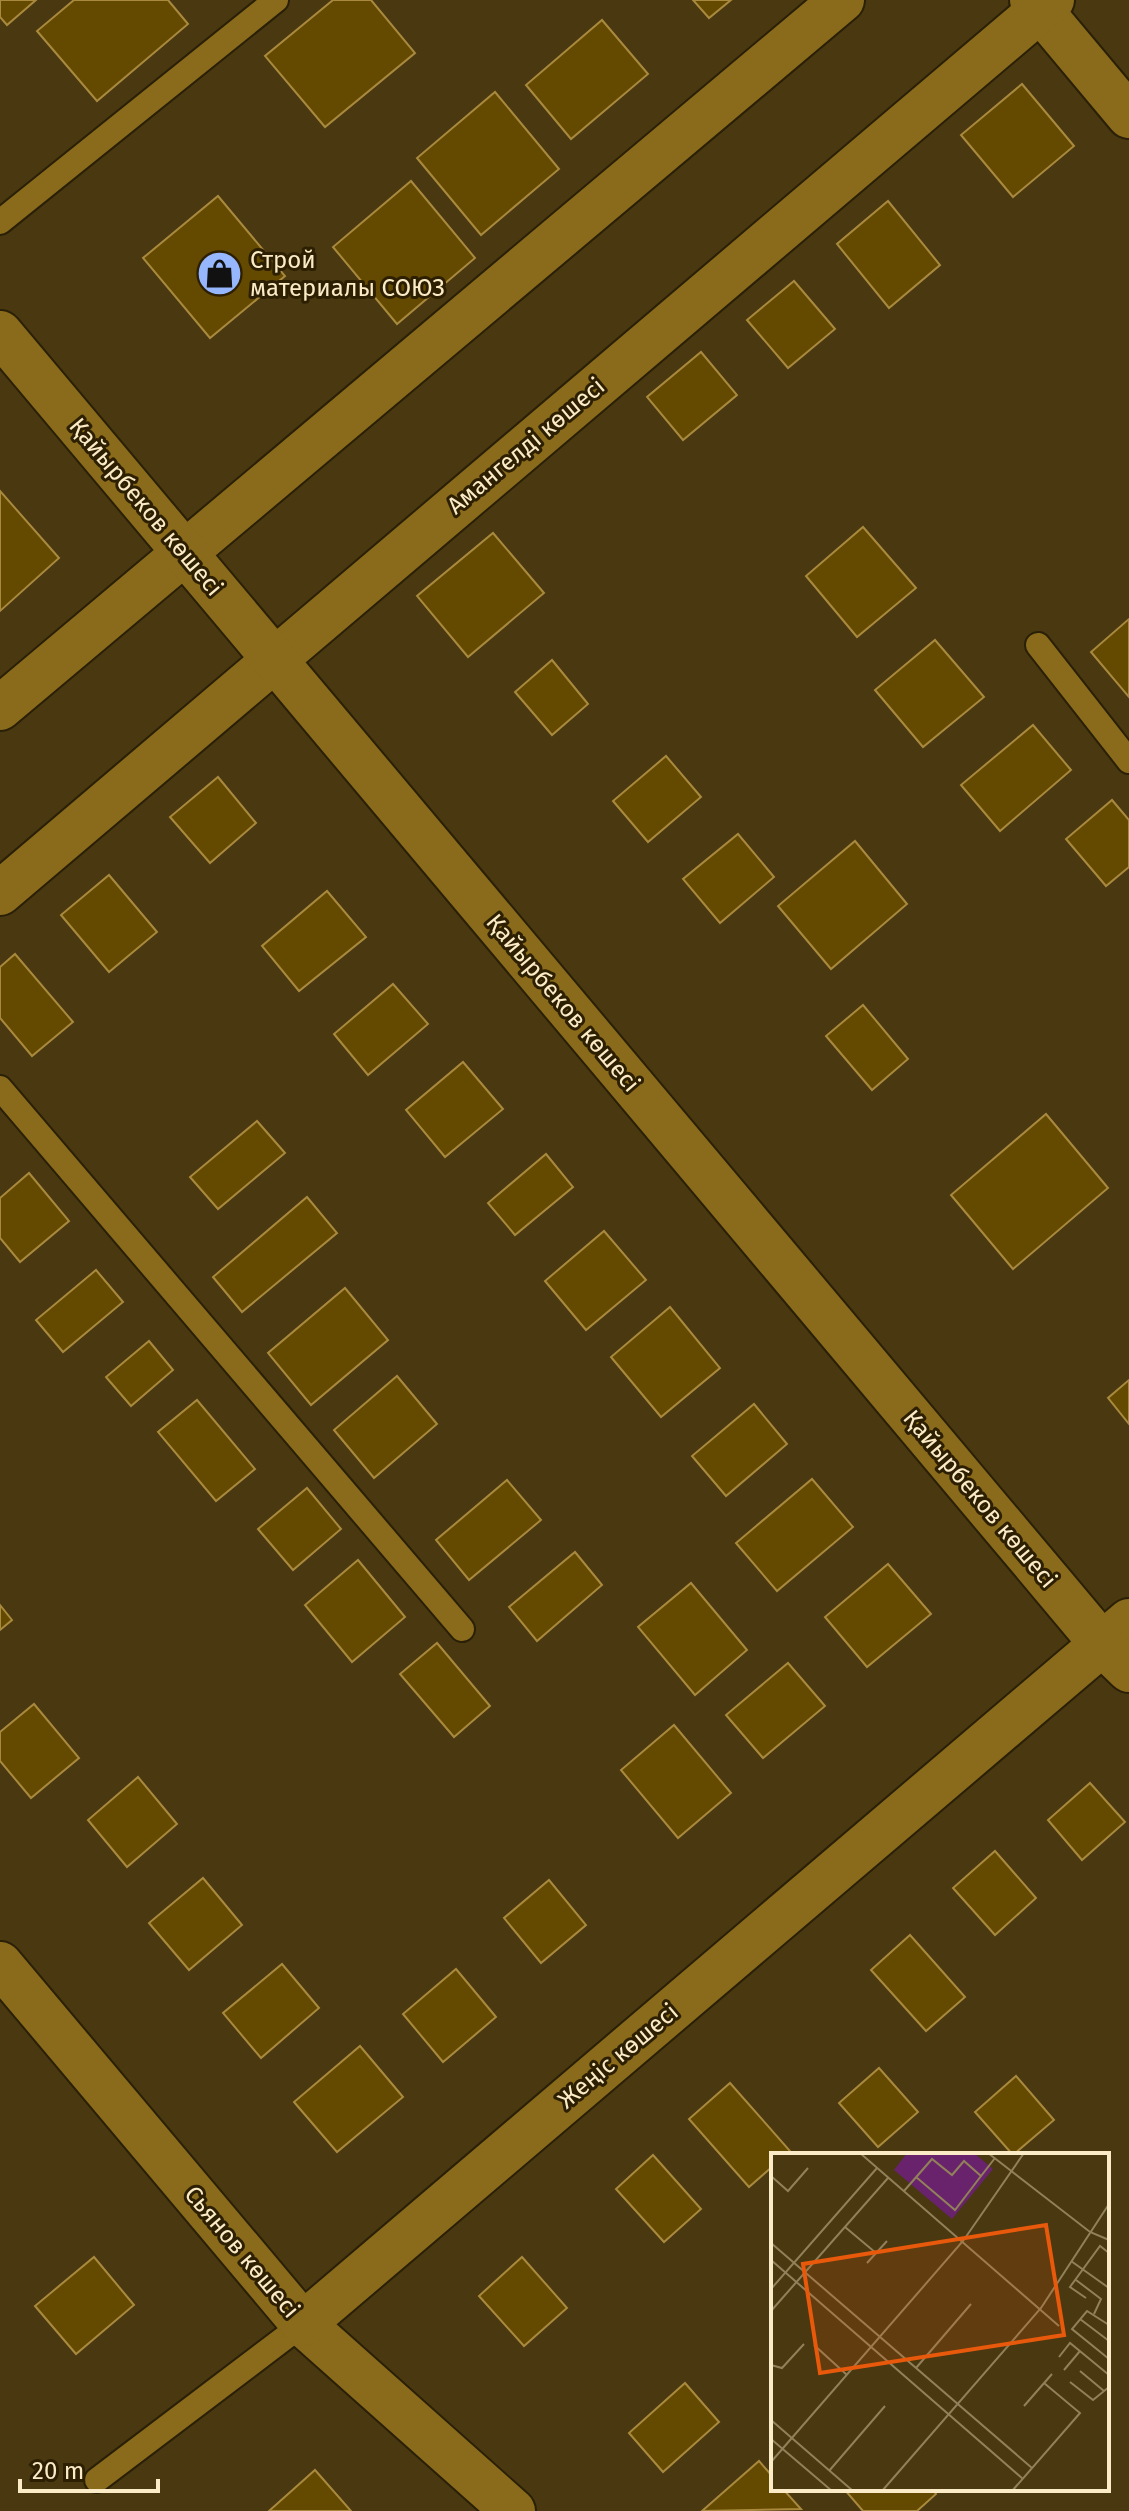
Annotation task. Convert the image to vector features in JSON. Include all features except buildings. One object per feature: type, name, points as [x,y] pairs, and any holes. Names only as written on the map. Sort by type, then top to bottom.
[{"type":"street","points":[[0,708],[842,0]]},
{"type":"street","points":[[1042,3],[1129,116]]},
{"type":"street","name":"Амангелді көшесі","points":[[0,893],[1042,3]]},
{"type":"street","name":"Қайырбеков көшесі","points":[[0,333],[274,660],[1120,1645]]},
{"type":"street","name":"Жеңіс көшесі","points":[[303,2324],[1120,1645]]},
{"type":"street","name":"Сьянов көшесі","points":[[0,1964],[303,2324],[513,2511]]},
{"type":"lane","points":[[0,222],[276,0]]},
{"type":"lane","points":[[1038,645],[1126,752]]},
{"type":"lane","points":[[0,1088],[462,1629]]},
{"type":"lane","name":"Жеңіс көшесі","points":[[97,2480],[303,2324]]},
{"type":"place","name":"Строй материалы СОЮЗ","points":[[219,274]]}]
